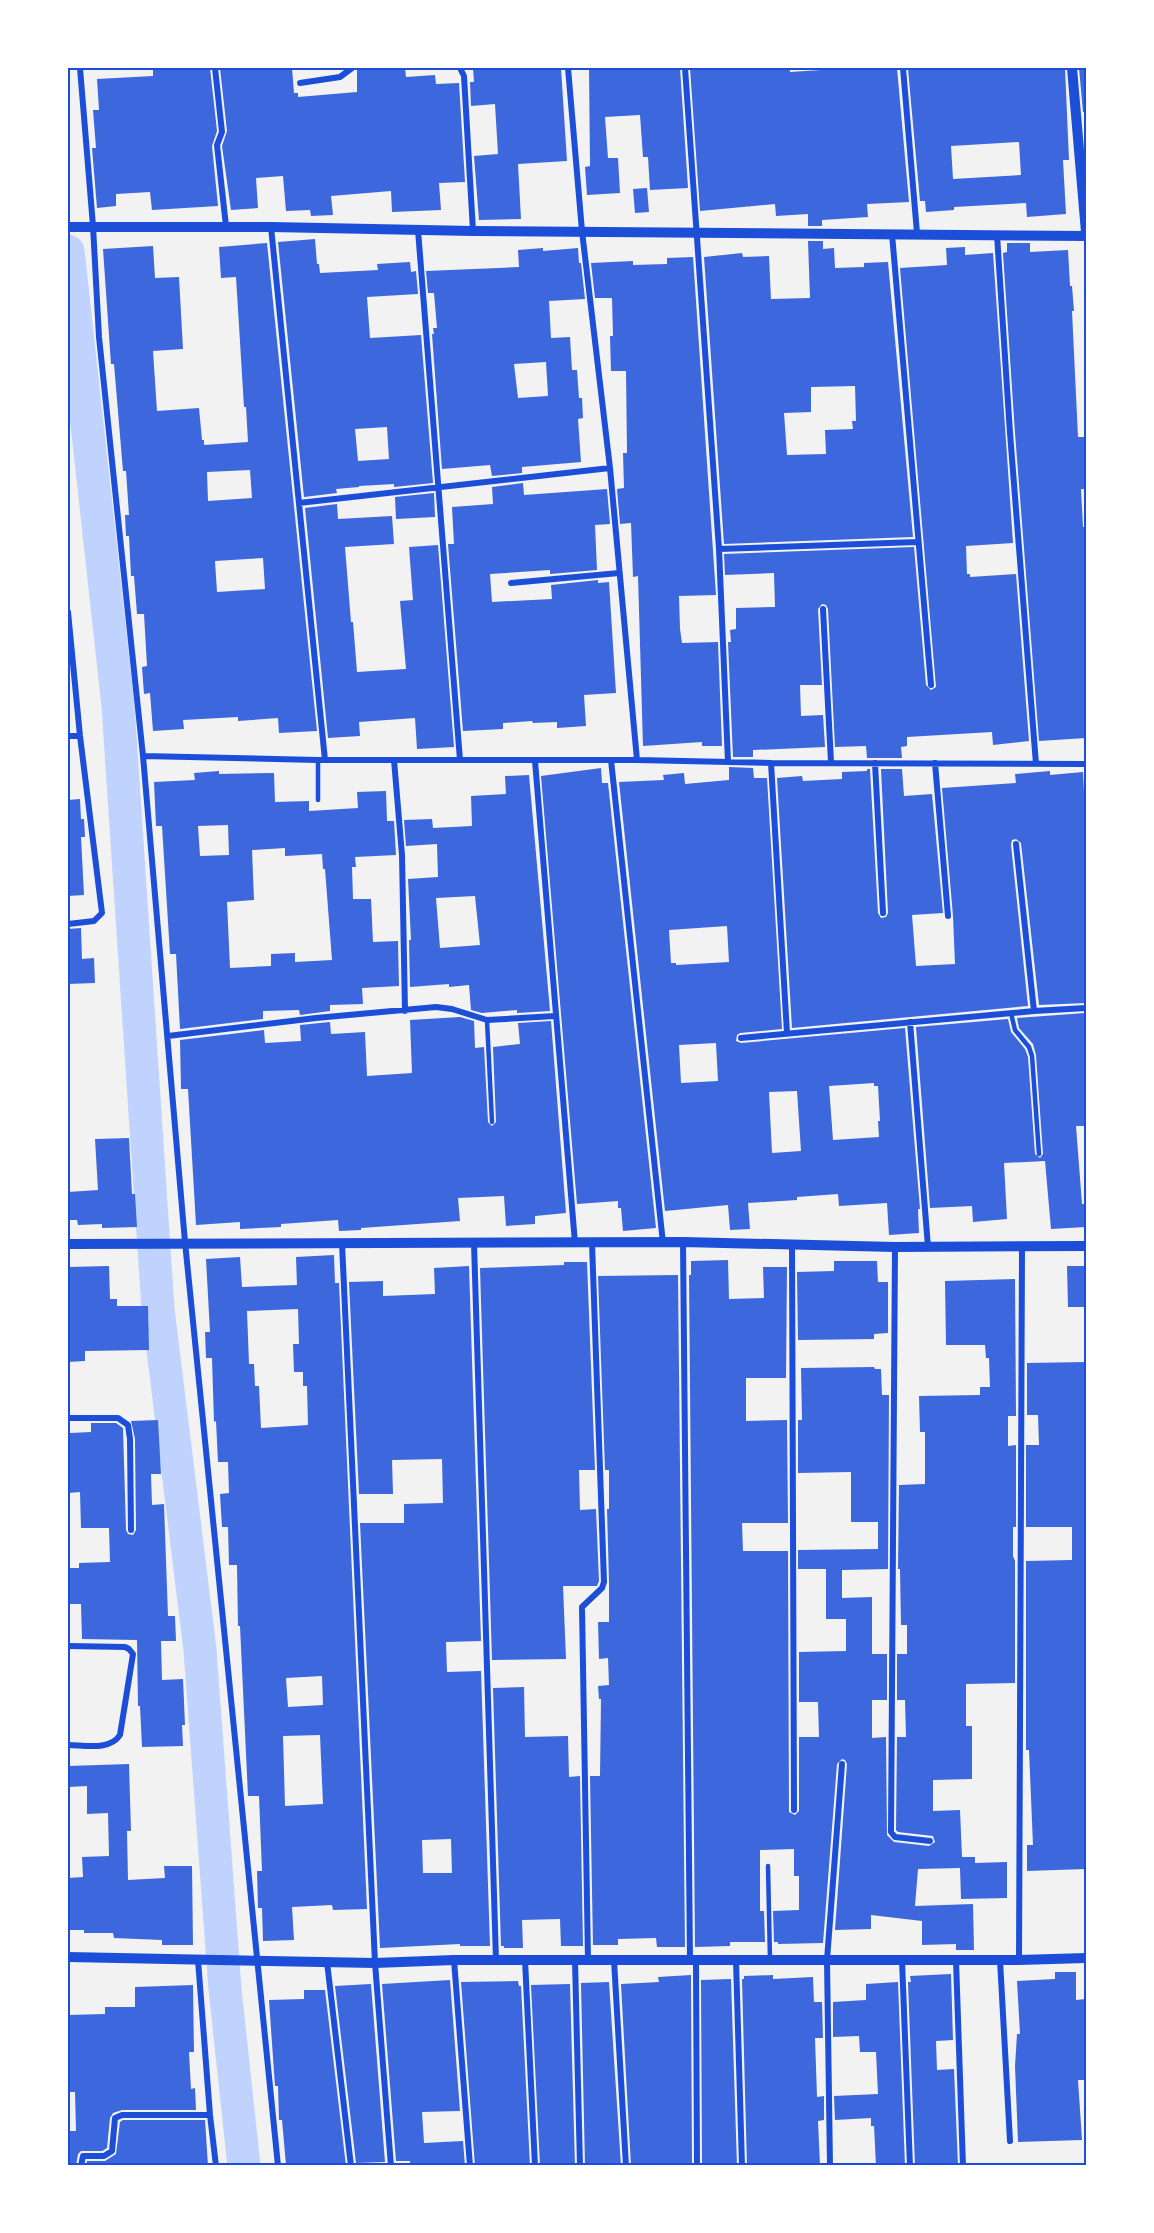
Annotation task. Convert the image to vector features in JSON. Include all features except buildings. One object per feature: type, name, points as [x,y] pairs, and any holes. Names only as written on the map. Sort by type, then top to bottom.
[{"type":"street","points":[[80,68],[99,337],[143,756],[168,1036],[183,1242],[253,1960],[278,2166]]},
{"type":"street","points":[[215,68],[222,132],[217,145],[226,226]]},
{"type":"street","points":[[300,83],[340,77],[352,68]]},
{"type":"street","points":[[460,68],[464,76],[473,231]]},
{"type":"street","points":[[568,68],[582,231],[610,468],[637,760]]},
{"type":"street","points":[[685,68],[719,549],[728,762]]},
{"type":"street","points":[[903,68],[917,233]]},
{"type":"street","points":[[68,227],[226,226],[473,231],[1086,234],[1072,68]]},
{"type":"street","points":[[271,227],[299,503],[321,760]]},
{"type":"street","points":[[418,230],[460,760]]},
{"type":"street","points":[[892,233],[931,685]]},
{"type":"street","points":[[997,234],[1036,764]]},
{"type":"street","points":[[299,503],[610,468]]},
{"type":"street","points":[[719,549],[917,542]]},
{"type":"street","points":[[510,583],[619,573]]},
{"type":"street","points":[[823,609],[831,762]]},
{"type":"street","points":[[68,612],[80,736],[102,911],[100,918],[89,923],[68,924]]},
{"type":"street","points":[[68,736],[80,736]]},
{"type":"street","points":[[143,756],[321,760],[1086,764]]},
{"type":"street","points":[[394,760],[402,846],[405,1011]]},
{"type":"street","points":[[611,760],[663,1243]]},
{"type":"street","points":[[536,761],[575,1243]]},
{"type":"street","points":[[771,763],[787,1033]]},
{"type":"street","points":[[875,763],[883,913]]},
{"type":"street","points":[[935,764],[948,916]]},
{"type":"street","points":[[1017,844],[1034,1011]]},
{"type":"street","points":[[168,1036],[316,1018],[436,1007],[452,1009],[487,1020],[555,1016]]},
{"type":"street","points":[[741,1038],[1086,1008]]},
{"type":"street","points":[[910,1022],[928,1247]]},
{"type":"street","points":[[683,1242],[697,2166]]},
{"type":"street","points":[[68,1244],[683,1242],[895,1248],[1086,1246]]},
{"type":"street","points":[[342,1243],[375,1963],[391,2166]]},
{"type":"street","points":[[474,1243],[496,1960]]},
{"type":"street","points":[[588,1960],[582,1607],[602,1588],[604,1582],[592,1243]]},
{"type":"street","points":[[792,1245],[794,1810]]},
{"type":"street","points":[[1019,1960],[1022,1247]]},
{"type":"street","points":[[895,1248],[891,1832],[895,1837],[930,1841]]},
{"type":"street","points":[[68,1418],[118,1418],[128,1425],[131,1530]]},
{"type":"street","points":[[68,1646],[125,1647],[132,1651],[133,1662],[120,1735],[115,1742],[107,1745],[68,1746]]},
{"type":"street","points":[[830,2166],[827,1960],[842,1764]]},
{"type":"street","points":[[68,1957],[375,1963],[454,1960],[1086,1958]]},
{"type":"street","points":[[454,1960],[470,2166]]},
{"type":"street","points":[[525,1960],[535,2166]]},
{"type":"street","points":[[575,1960],[580,2166]]},
{"type":"street","points":[[614,1960],[626,2166]]},
{"type":"street","points":[[736,1960],[742,2166]]},
{"type":"street","points":[[902,1960],[909,2166]]},
{"type":"street","points":[[956,1960],[963,2166]]},
{"type":"street","points":[[999,1960],[1010,2141]]},
{"type":"street","points":[[200,1961],[210,2115],[216,2166]]},
{"type":"street","points":[[327,1962],[351,2166]]},
{"type":"street","points":[[81,2166],[83,2156],[104,2156],[112,2151],[115,2118],[123,2115],[210,2115]]},
{"type":"lane","points":[[318,800],[321,760]]},
{"type":"lane","points":[[1011,1013],[1015,1030],[1029,1047],[1032,1056],[1039,1154]]},
{"type":"lane","points":[[487,1020],[492,1122]]},
{"type":"lane","points":[[768,1866],[770,1960]]},
{"type":"waterway","points":[[68,251],[118,706],[158,1309],[200,1650],[225,1989],[244,2166]]}]
